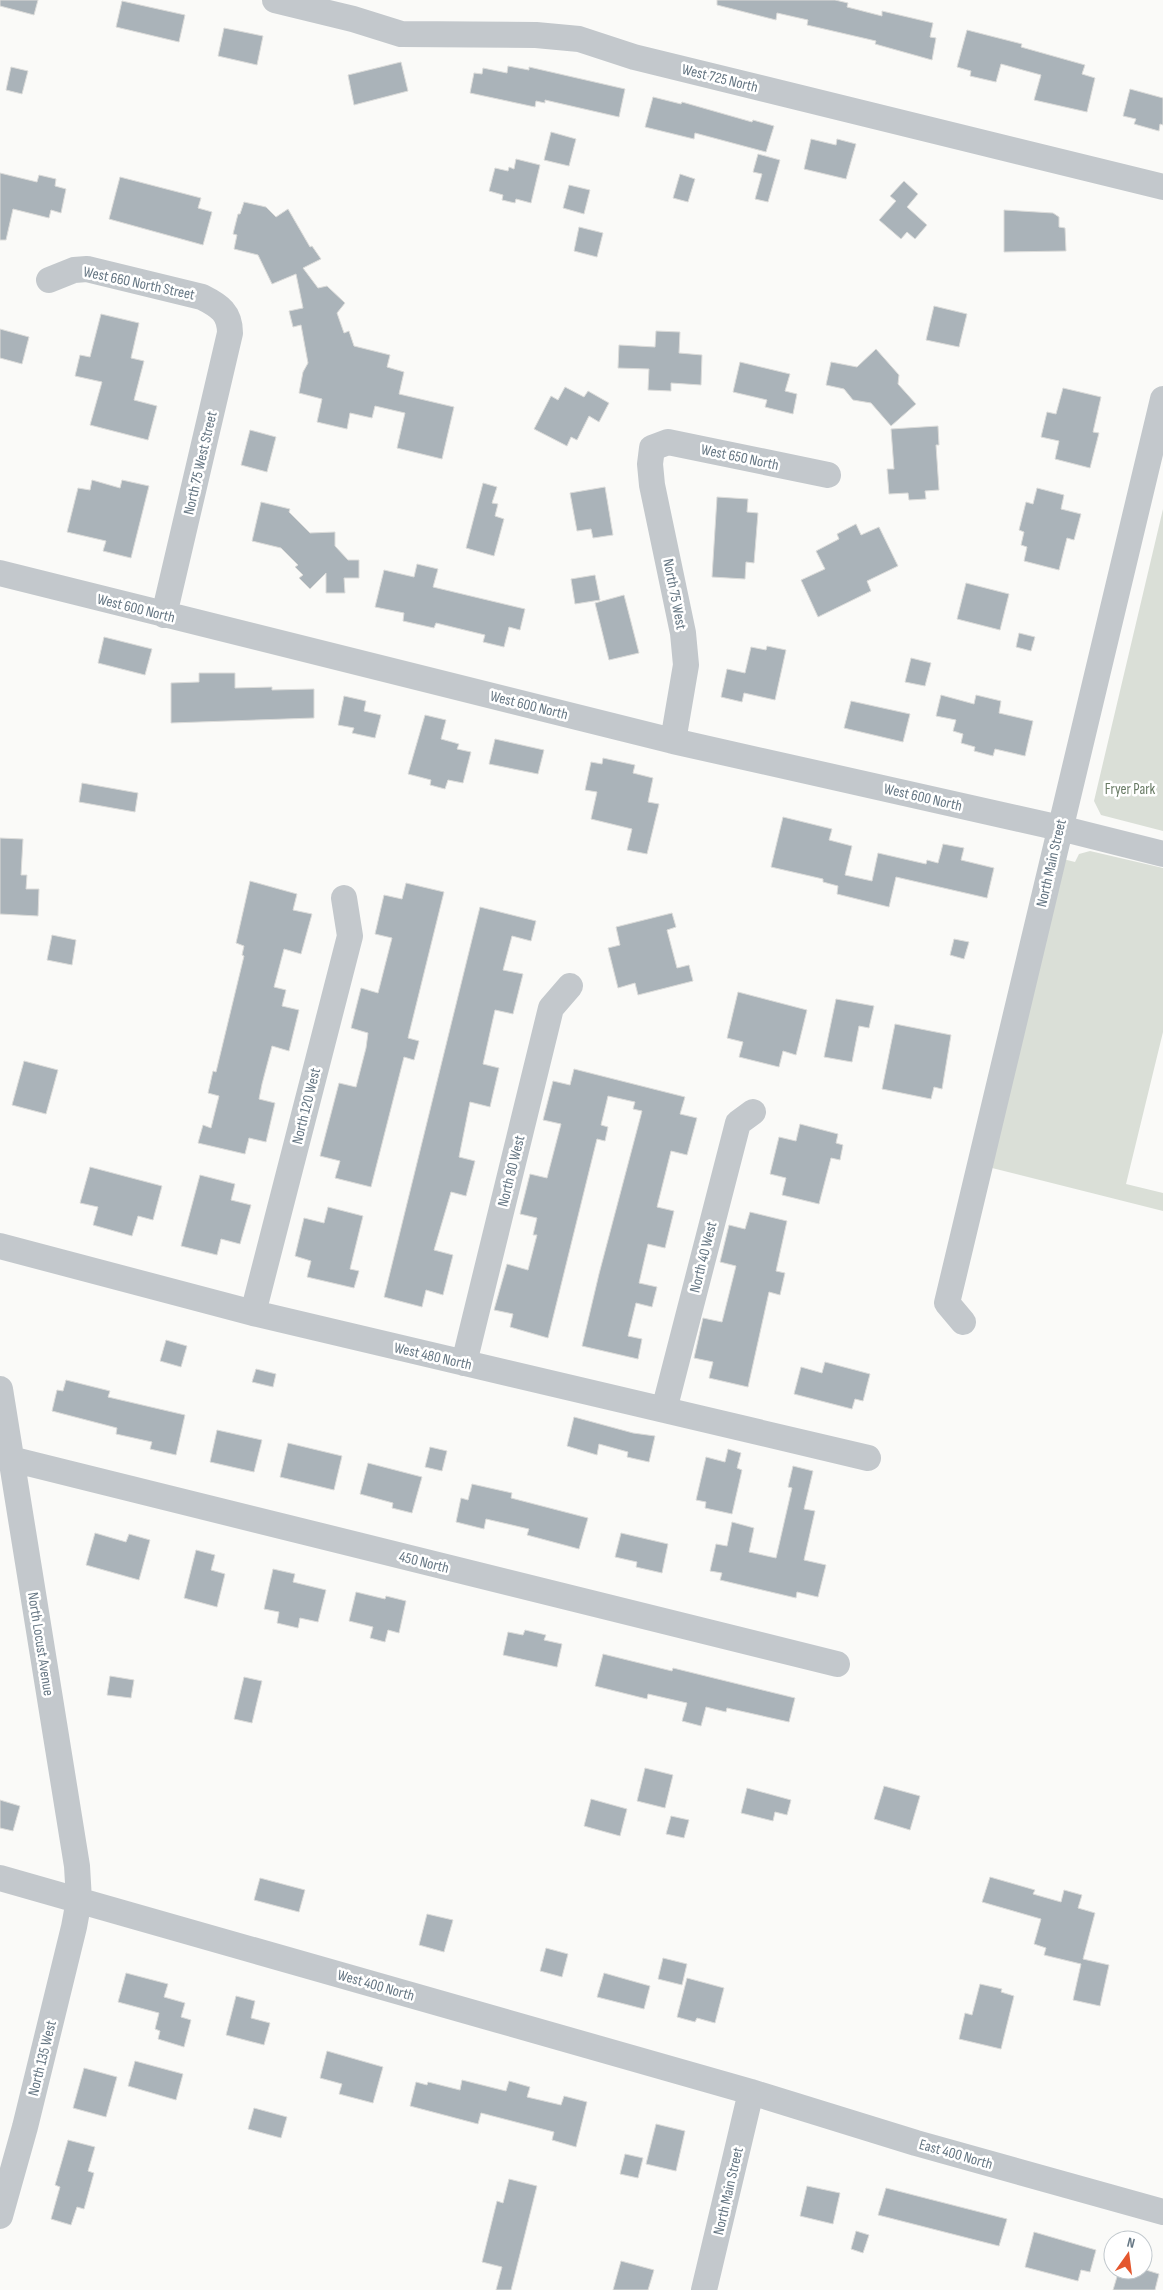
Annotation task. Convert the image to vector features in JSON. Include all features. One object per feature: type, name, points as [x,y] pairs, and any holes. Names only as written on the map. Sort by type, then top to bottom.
[{"type":"street","name":"West 725 North","points":[[275,0],[353,19],[400,34],[536,34],[579,39],[634,57],[1163,187]]},
{"type":"street","name":"West 660 North Street","points":[[49,280],[74,270],[88,269],[202,296],[225,313]]},
{"type":"street","name":"North 75 West Street","points":[[164,615],[230,333],[230,320],[225,313]]},
{"type":"street","name":"North Main Street","points":[[963,1322],[947,1303],[1163,400]]},
{"type":"street","name":"West 650 North","points":[[652,448],[668,442],[828,475]]},
{"type":"street","name":"North 75 West","points":[[652,448],[650,464],[652,485],[683,633],[686,665],[672,741]]},
{"type":"street","name":"West 600 North","points":[[0,573],[672,741],[1060,828],[1163,854]]},
{"type":"street","name":"North 120 West","points":[[253,1313],[350,936],[344,898]]},
{"type":"street","name":"North 80 West","points":[[464,1363],[551,1008],[570,986]]},
{"type":"street","name":"North 40 West","points":[[664,1410],[738,1124],[753,1112]]},
{"type":"street","name":"West 480 North","points":[[0,1246],[253,1313],[868,1458]]},
{"type":"street","name":"North Locust Avenue","points":[[0,1389],[76,1866],[79,1900]]},
{"type":"street","name":"450 North","points":[[10,1459],[836,1664]]},
{"type":"street","name":"West 400 North","points":[[0,1878],[751,2092]]},
{"type":"street","name":"North 135 West","points":[[0,2216],[45,2047],[79,1900]]},
{"type":"street","name":"North Main Street","points":[[704,2290],[751,2092]]},
{"type":"street","name":"East 400 North","points":[[751,2092],[916,2143],[1163,2212]]},
{"type":"green space","name":"Fryer Park","points":[[1163,509],[1163,831],[1101,815],[1094,801]]},
{"type":"green space","points":[[1090,851],[1163,868],[1163,1032],[1126,1184],[1163,1193],[1163,1211],[988,1167],[1059,858],[1075,862],[1079,854]]},
{"type":"building","points":[[0,0],[38,0],[34,15],[0,6]]},
{"type":"building","points":[[717,0],[835,0],[848,3],[847,7],[882,16],[882,11],[933,23],[930,37],[936,38],[932,60],[875,44],[876,41],[807,25],[808,20],[777,13],[776,20],[717,5]]},
{"type":"building","points":[[122,1],[185,15],[179,42],[116,27]]},
{"type":"building","points":[[224,28],[263,36],[257,65],[218,56]]},
{"type":"building","points":[[967,30],[1022,44],[1021,47],[1085,65],[1082,74],[1095,78],[1087,112],[1034,100],[1041,75],[1001,64],[996,82],[970,76],[971,71],[957,67]]},
{"type":"building","points":[[401,62],[408,91],[354,105],[348,75]]},
{"type":"building","points":[[508,66],[529,70],[529,67],[625,89],[619,117],[545,100],[545,103],[536,101],[535,107],[470,93],[474,73],[482,74],[483,68],[507,73]]},
{"type":"building","points":[[11,67],[28,71],[22,94],[6,90]]},
{"type":"building","points":[[1130,89],[1163,98],[1163,125],[1160,124],[1159,131],[1134,124],[1136,119],[1123,116]]},
{"type":"building","points":[[653,97],[681,104],[682,102],[752,122],[753,120],[774,126],[766,152],[695,133],[694,139],[645,127]]},
{"type":"building","points":[[551,132],[576,139],[569,166],[544,160]]},
{"type":"building","points":[[811,139],[836,145],[837,139],[856,144],[846,179],[804,169]]},
{"type":"building","points":[[758,154],[780,160],[768,202],[755,199],[762,174],[753,172]]},
{"type":"building","points":[[516,159],[540,165],[531,203],[516,199],[515,203],[502,200],[503,195],[489,191],[495,168],[508,171],[509,167],[514,169]]},
{"type":"building","points":[[0,173],[37,182],[39,175],[56,179],[55,186],[66,189],[61,213],[51,210],[49,218],[13,209],[6,240],[0,240]]},
{"type":"building","points":[[680,174],[695,179],[688,202],[673,198]]},
{"type":"building","points":[[120,177],[201,198],[198,208],[212,212],[203,245],[109,219]]},
{"type":"building","points":[[904,181],[918,194],[907,207],[927,225],[915,239],[907,232],[901,239],[879,220],[896,201],[890,196]]},
{"type":"building","points":[[569,185],[590,190],[584,214],[563,208]]},
{"type":"building","points":[[244,202],[266,207],[276,217],[288,209],[310,247],[312,246],[321,259],[303,268],[318,288],[327,286],[345,303],[337,313],[344,333],[349,331],[354,346],[390,355],[387,367],[404,372],[399,394],[454,407],[442,459],[397,448],[405,413],[375,406],[372,418],[350,413],[347,429],[317,422],[322,399],[299,393],[303,372],[308,363],[301,325],[293,327],[289,311],[303,308],[296,274],[272,284],[258,255],[234,249],[237,235],[233,234],[238,214],[240,214]]},
{"type":"building","points":[[1004,210],[1053,213],[1059,217],[1059,227],[1065,228],[1066,251],[1004,252]]},
{"type":"building","points":[[579,227],[603,233],[597,257],[574,251]]},
{"type":"building","points":[[934,306],[967,314],[959,347],[926,340]]},
{"type":"building","points":[[101,314],[139,323],[131,358],[144,361],[134,400],[157,406],[148,440],[90,425],[102,382],[75,376],[80,355],[90,357]]},
{"type":"building","points":[[0,329],[29,337],[22,364],[0,358]]},
{"type":"building","points":[[656,331],[680,332],[679,353],[702,355],[701,385],[671,383],[671,391],[648,390],[649,369],[618,368],[619,345],[655,347]]},
{"type":"building","points":[[876,349],[899,375],[898,384],[916,404],[891,426],[871,403],[853,400],[844,389],[826,385],[831,362],[857,367]]},
{"type":"building","points":[[740,362],[790,374],[785,391],[797,394],[793,414],[765,407],[767,400],[733,392]]},
{"type":"building","points":[[565,387],[584,397],[588,391],[609,403],[599,422],[589,416],[577,440],[571,437],[567,446],[534,429],[551,396],[558,400]]},
{"type":"building","points":[[1063,388],[1101,397],[1093,432],[1099,433],[1090,468],[1055,459],[1059,441],[1041,437],[1047,412],[1056,414]]},
{"type":"building","points":[[938,426],[939,445],[936,445],[939,490],[925,491],[926,499],[909,500],[908,493],[889,494],[887,469],[894,469],[891,429]]},
{"type":"building","points":[[250,430],[276,437],[267,472],[241,465]]},
{"type":"building","points":[[92,480],[120,488],[122,480],[149,486],[131,558],[103,551],[106,541],[67,532],[78,488],[90,490]]},
{"type":"building","points":[[483,483],[497,487],[492,503],[498,504],[495,516],[504,519],[494,556],[466,548]]},
{"type":"building","points":[[605,487],[613,535],[593,538],[591,529],[577,531],[570,493]]},
{"type":"building","points":[[1037,488],[1064,495],[1061,509],[1081,514],[1074,540],[1067,538],[1059,570],[1024,561],[1027,547],[1021,545],[1024,532],[1019,530],[1026,502],[1033,504]]},
{"type":"building","points":[[717,497],[748,499],[747,512],[758,513],[754,563],[746,562],[745,579],[712,577]]},
{"type":"building","points":[[261,502],[290,509],[289,512],[310,533],[335,532],[335,546],[348,560],[359,560],[359,578],[344,578],[345,593],[326,593],[326,573],[310,589],[299,578],[303,575],[295,567],[298,565],[281,548],[252,541]]},
{"type":"building","points":[[856,524],[861,535],[879,527],[898,566],[867,581],[871,591],[818,617],[801,580],[825,569],[816,551],[839,539],[837,534]]},
{"type":"building","points":[[417,564],[438,569],[433,587],[525,609],[520,630],[509,627],[504,647],[483,642],[485,635],[436,623],[434,628],[403,621],[404,613],[375,607],[384,570],[414,577]]},
{"type":"building","points":[[595,575],[600,600],[575,604],[571,579]]},
{"type":"building","points":[[966,583],[1009,594],[1000,630],[957,619]]},
{"type":"building","points":[[624,595],[639,653],[609,660],[595,603]]},
{"type":"building","points":[[1019,633],[1035,637],[1031,651],[1016,647]]},
{"type":"building","points":[[104,637],[152,649],[145,675],[98,663]]},
{"type":"building","points":[[767,646],[786,650],[775,700],[744,693],[742,702],[721,697],[727,669],[745,673],[751,647],[766,650]]},
{"type":"building","points":[[911,658],[931,663],[925,686],[905,682]]},
{"type":"building","points":[[199,673],[235,673],[235,688],[272,687],[272,690],[314,689],[314,718],[171,723],[171,683],[199,682]]},
{"type":"building","points":[[941,695],[974,704],[976,695],[1001,701],[999,713],[1033,721],[1025,756],[995,749],[993,756],[974,751],[975,747],[961,743],[963,734],[953,731],[956,720],[936,716]]},
{"type":"building","points":[[344,696],[366,701],[364,711],[381,715],[375,738],[352,733],[354,728],[338,725]]},
{"type":"building","points":[[851,701],[910,714],[903,742],[844,728]]},
{"type":"building","points":[[425,715],[446,720],[441,739],[459,744],[457,749],[471,752],[463,783],[448,780],[445,789],[430,785],[431,780],[408,774]]},
{"type":"building","points":[[495,739],[544,750],[538,774],[489,764]]},
{"type":"building","points":[[603,758],[635,765],[633,773],[653,778],[648,802],[659,804],[647,854],[627,850],[632,829],[591,819],[597,792],[585,790],[591,762],[602,764]]},
{"type":"building","points":[[82,783],[138,793],[135,812],[79,802]]},
{"type":"building","points":[[783,817],[832,829],[829,840],[852,846],[845,875],[872,881],[878,853],[926,864],[927,860],[938,863],[943,844],[964,848],[961,860],[994,868],[987,898],[896,877],[889,907],[837,894],[838,886],[823,882],[823,879],[771,867]]},
{"type":"building","points":[[0,838],[23,839],[21,875],[27,875],[26,889],[39,889],[38,916],[0,914]]},
{"type":"building","points":[[250,881],[297,894],[293,910],[312,914],[301,954],[284,949],[274,987],[286,990],[282,1006],[299,1010],[289,1051],[272,1046],[262,1084],[259,1099],[275,1103],[266,1142],[249,1138],[245,1154],[198,1143],[203,1125],[211,1128],[219,1096],[208,1093],[213,1071],[216,1072],[244,956],[242,955],[244,946],[236,943]]},
{"type":"building","points":[[406,883],[444,892],[408,1038],[419,1041],[414,1060],[404,1057],[371,1187],[335,1178],[340,1161],[320,1156],[339,1083],[356,1087],[366,1048],[368,1033],[351,1028],[361,988],[378,993],[392,938],[375,934],[384,895],[402,899]]},
{"type":"building","points":[[480,907],[536,921],[531,941],[512,936],[503,970],[523,974],[513,1014],[495,1010],[483,1064],[499,1068],[490,1107],[470,1102],[459,1157],[475,1161],[466,1196],[451,1192],[434,1250],[453,1255],[443,1295],[426,1290],[422,1307],[384,1297]]},
{"type":"building","points":[[672,913],[676,927],[667,930],[677,968],[689,965],[693,981],[638,995],[635,983],[618,988],[608,948],[620,945],[616,927]]},
{"type":"building","points":[[52,935],[76,940],[72,965],[47,960]]},
{"type":"building","points":[[954,939],[969,942],[964,959],[950,955]]},
{"type":"building","points":[[738,992],[807,1010],[796,1055],[783,1051],[779,1067],[739,1057],[743,1042],[727,1038]]},
{"type":"building","points":[[836,999],[874,1006],[869,1028],[859,1026],[852,1062],[824,1057]]},
{"type":"building","points":[[895,1024],[951,1035],[942,1089],[934,1087],[931,1099],[882,1089]]},
{"type":"building","points":[[24,1061],[58,1070],[46,1114],[12,1105]]},
{"type":"building","points":[[574,1069],[685,1097],[680,1114],[697,1118],[687,1155],[671,1151],[657,1207],[674,1211],[665,1248],[648,1244],[639,1283],[657,1287],[652,1307],[636,1303],[628,1336],[642,1339],[638,1359],[582,1346],[642,1111],[633,1109],[635,1102],[608,1096],[601,1125],[608,1127],[605,1141],[597,1139],[548,1338],[510,1327],[513,1314],[494,1310],[507,1264],[528,1270],[537,1235],[533,1235],[537,1218],[520,1214],[530,1174],[547,1178],[561,1124],[543,1120],[553,1081],[570,1085]]},
{"type":"building","points":[[800,1124],[838,1134],[836,1143],[843,1145],[840,1160],[831,1158],[819,1204],[782,1195],[786,1178],[770,1174],[779,1137],[796,1141]]},
{"type":"building","points":[[90,1167],[162,1186],[153,1220],[138,1216],[132,1236],[93,1225],[98,1207],[80,1203]]},
{"type":"building","points":[[200,1175],[235,1184],[231,1200],[251,1205],[240,1244],[221,1239],[217,1255],[181,1246]]},
{"type":"building","points":[[328,1207],[363,1216],[350,1269],[359,1271],[354,1288],[307,1277],[311,1261],[295,1256],[304,1218],[324,1223]]},
{"type":"building","points":[[750,1212],[787,1221],[776,1271],[785,1273],[780,1295],[769,1292],[748,1387],[709,1378],[713,1362],[694,1358],[703,1318],[722,1322],[736,1266],[720,1262],[729,1225],[745,1229]]},
{"type":"building","points":[[166,1340],[187,1346],[181,1367],[160,1361]]},
{"type":"building","points":[[825,1362],[870,1374],[863,1401],[855,1399],[852,1409],[794,1394],[801,1367],[822,1373]]},
{"type":"building","points":[[256,1369],[276,1374],[273,1387],[252,1382]]},
{"type":"building","points":[[66,1380],[110,1391],[108,1397],[185,1415],[176,1455],[150,1449],[152,1442],[116,1434],[117,1428],[52,1411],[57,1390],[63,1391]]},
{"type":"building","points":[[574,1417],[633,1433],[655,1436],[649,1462],[627,1457],[628,1452],[599,1444],[597,1455],[567,1446]]},
{"type":"building","points":[[217,1430],[262,1440],[254,1472],[210,1462]]},
{"type":"building","points":[[288,1443],[342,1456],[334,1490],[280,1477]]},
{"type":"building","points":[[430,1447],[447,1451],[442,1471],[425,1467]]},
{"type":"building","points":[[728,1449],[741,1453],[737,1468],[742,1470],[732,1514],[705,1508],[706,1502],[696,1500],[706,1457],[725,1462]]},
{"type":"building","points":[[368,1463],[422,1477],[412,1513],[392,1508],[393,1503],[360,1494]]},
{"type":"building","points":[[793,1466],[813,1471],[804,1509],[815,1511],[804,1560],[826,1565],[818,1597],[797,1592],[796,1598],[720,1580],[722,1573],[710,1571],[716,1544],[727,1546],[732,1522],[754,1528],[749,1552],[776,1558],[792,1488],[788,1487]]},
{"type":"building","points":[[472,1484],[512,1493],[511,1498],[588,1518],[579,1549],[527,1535],[529,1529],[486,1519],[484,1529],[456,1522],[461,1498],[468,1500]]},
{"type":"building","points":[[95,1533],[126,1542],[129,1534],[150,1540],[139,1580],[86,1565]]},
{"type":"building","points":[[621,1533],[668,1544],[662,1573],[636,1567],[637,1562],[615,1557]]},
{"type":"building","points":[[196,1550],[215,1555],[211,1570],[225,1574],[217,1607],[184,1598]]},
{"type":"building","points":[[273,1569],[295,1574],[293,1582],[326,1590],[318,1622],[300,1618],[298,1628],[277,1623],[279,1612],[264,1609]]},
{"type":"building","points":[[356,1592],[385,1599],[386,1596],[406,1601],[399,1633],[388,1630],[385,1642],[370,1638],[373,1627],[349,1621]]},
{"type":"building","points":[[525,1630],[546,1635],[544,1640],[562,1644],[557,1667],[503,1655],[508,1632],[523,1635]]},
{"type":"building","points":[[603,1654],[672,1671],[673,1668],[795,1698],[789,1722],[727,1708],[726,1712],[706,1707],[701,1726],[682,1721],[687,1703],[648,1694],[647,1699],[595,1686]]},
{"type":"building","points":[[110,1676],[134,1680],[131,1698],[107,1695]]},
{"type":"building","points":[[244,1677],[262,1681],[252,1723],[234,1719]]},
{"type":"building","points":[[645,1768],[673,1775],[665,1808],[637,1801]]},
{"type":"building","points":[[884,1786],[920,1796],[910,1830],[874,1819]]},
{"type":"building","points":[[747,1788],[791,1800],[787,1815],[775,1812],[773,1821],[741,1813]]},
{"type":"building","points":[[591,1799],[627,1809],[620,1836],[584,1826]]},
{"type":"building","points":[[0,1800],[20,1806],[13,1831],[0,1828]]},
{"type":"building","points":[[671,1816],[689,1820],[684,1838],[666,1834]]},
{"type":"building","points":[[990,1877],[1035,1890],[1033,1894],[1061,1902],[1064,1890],[1082,1895],[1078,1908],[1095,1913],[1083,1959],[1109,1965],[1100,2006],[1073,2000],[1081,1964],[1044,1955],[1046,1948],[1034,1944],[1041,1919],[982,1902]]},
{"type":"building","points":[[260,1878],[305,1890],[299,1912],[254,1900]]},
{"type":"building","points":[[427,1914],[453,1920],[444,1952],[419,1945]]},
{"type":"building","points":[[546,1948],[568,1954],[562,1977],[540,1971]]},
{"type":"building","points":[[663,1958],[687,1964],[682,1985],[658,1979]]},
{"type":"building","points":[[126,1973],[168,1984],[164,1997],[185,2003],[181,2017],[191,2020],[184,2047],[158,2039],[160,2031],[155,2029],[159,2013],[118,2002]]},
{"type":"building","points":[[604,1973],[650,1986],[644,2009],[597,1997]]},
{"type":"building","points":[[687,1978],[724,1988],[715,2023],[697,2018],[695,2022],[677,2017]]},
{"type":"building","points":[[980,1984],[1002,1989],[1001,1992],[1014,1996],[1001,2049],[959,2039],[965,2013],[972,2015]]},
{"type":"building","points":[[236,1996],[255,2001],[251,2018],[270,2023],[264,2045],[226,2035]]},
{"type":"building","points":[[327,2051],[383,2067],[373,2103],[339,2094],[342,2084],[320,2078]]},
{"type":"building","points":[[135,2061],[183,2074],[176,2100],[128,2086]]},
{"type":"building","points":[[84,2068],[117,2077],[106,2117],[73,2108]]},
{"type":"building","points":[[462,2080],[506,2091],[509,2081],[530,2087],[527,2097],[561,2105],[564,2096],[587,2102],[576,2147],[552,2140],[554,2132],[481,2113],[478,2124],[410,2106],[416,2082],[427,2085],[428,2082],[460,2090]]},
{"type":"building","points":[[254,2108],[287,2117],[281,2138],[248,2129]]},
{"type":"building","points":[[656,2124],[685,2131],[676,2171],[646,2164]]},
{"type":"building","points":[[68,2140],[95,2147],[88,2171],[94,2173],[84,2209],[77,2207],[71,2225],[51,2219],[60,2187],[55,2185]]},
{"type":"building","points":[[625,2154],[643,2158],[638,2178],[620,2174]]},
{"type":"building","points":[[509,2179],[537,2186],[511,2290],[496,2290],[502,2267],[482,2262],[497,2201],[503,2203]]},
{"type":"building","points":[[807,2186],[840,2193],[833,2224],[800,2216]]},
{"type":"building","points":[[886,2188],[1007,2219],[999,2246],[878,2215]]},
{"type":"building","points":[[856,2231],[869,2235],[863,2253],[851,2249]]},
{"type":"building","points":[[1034,2232],[1096,2250],[1090,2272],[1081,2270],[1078,2281],[1025,2267]]},
{"type":"building","points":[[621,2261],[654,2270],[648,2290],[613,2290]]},
{"type":"building","points":[[1153,2272],[1159,2274],[1155,2290],[1113,2290],[1116,2280],[1153,2280]]}]
